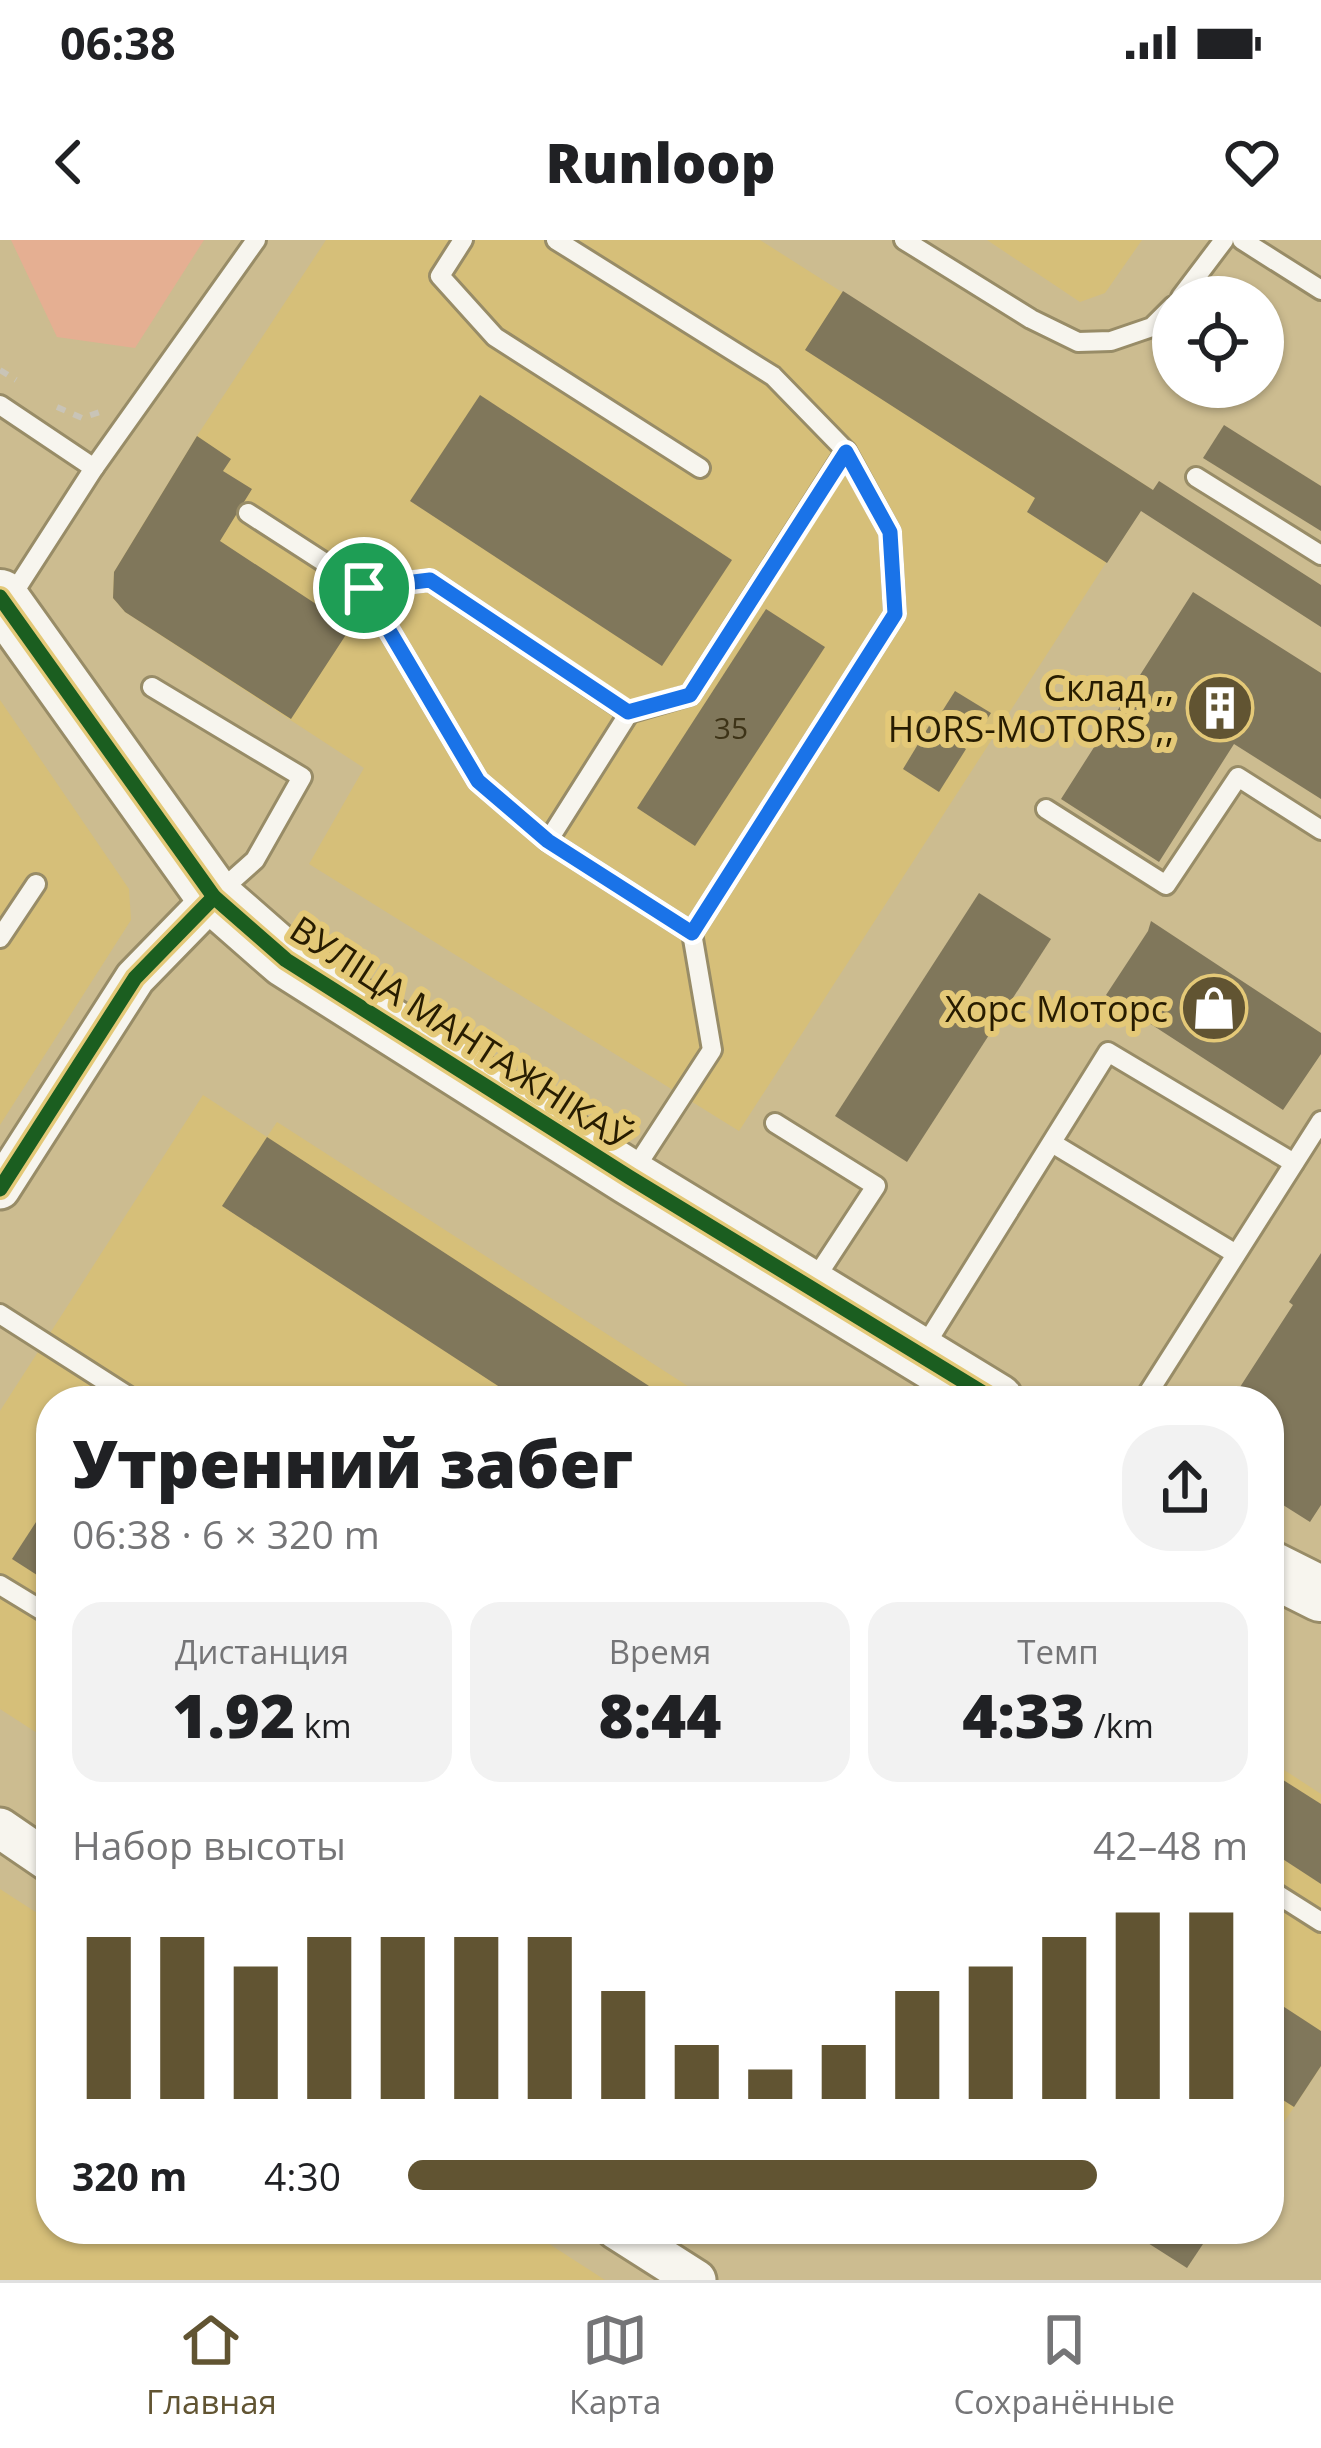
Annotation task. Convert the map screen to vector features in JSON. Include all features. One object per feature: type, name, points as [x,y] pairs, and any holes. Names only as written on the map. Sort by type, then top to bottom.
[{"type":"street","name":"ВУЛІЦА МАНТАЖНІКАЎ","points":[[3,601],[214,897],[286,960],[973,1386]]},
{"type":"street","points":[[0,1189],[18,1146],[135,979],[214,897]]},
{"type":"street","points":[[1284,1576],[1321,1594]]},
{"type":"street","points":[[0,1828],[36,1853]]},
{"type":"street","points":[[640,2244],[696,2280]]},
{"type":"lane","points":[[3,601],[256,240]]},
{"type":"lane","points":[[463,240],[440,277],[495,337],[700,468]]},
{"type":"lane","points":[[556,240],[773,376],[846,452],[890,532],[895,614],[692,933],[712,1050],[629,1177]]},
{"type":"lane","points":[[904,240],[1031,320],[1078,342],[1111,341],[1152,327]]},
{"type":"lane","points":[[1197,276],[1224,240]]},
{"type":"lane","points":[[1242,240],[1321,290]]},
{"type":"lane","points":[[0,405],[94,468]]},
{"type":"lane","points":[[548,841],[628,712],[690,695],[846,452]]},
{"type":"lane","points":[[1196,478],[1321,555]]},
{"type":"lane","points":[[248,513],[364,588],[478,781],[548,841],[692,933]]},
{"type":"lane","points":[[364,588],[430,580],[628,712]]},
{"type":"lane","points":[[152,687],[302,777],[255,860],[214,897]]},
{"type":"lane","points":[[1046,808],[1166,885],[1238,777],[1321,830]]},
{"type":"lane","points":[[0,938],[36,884]]},
{"type":"lane","points":[[921,1353],[1108,1052],[1294,1163]]},
{"type":"lane","points":[[1153,1386],[1321,1121]]},
{"type":"lane","points":[[775,1123],[876,1186],[811,1286]]},
{"type":"lane","points":[[1052,1143],[1237,1254]]},
{"type":"lane","points":[[0,1314],[113,1386]]},
{"type":"lane","points":[[0,1585],[36,1607]]},
{"type":"lane","points":[[1284,1899],[1321,1922]]},
{"type":"path","points":[[0,370],[26,386]]},
{"type":"path","points":[[44,398],[82,418],[113,404]]},
{"type":"shaded area","points":[[11,240],[204,240],[135,348],[57,337]]},
{"type":"shaded area","points":[[326,240],[760,240],[1153,490],[739,1131],[309,864],[364,768],[125,612],[113,598],[114,572]]},
{"type":"shaded area","points":[[987,240],[1142,240],[1105,293],[1080,302]]},
{"type":"shaded area","points":[[0,700],[129,889],[131,920],[0,1125]]},
{"type":"shaded area","points":[[203,1095],[267,1137],[277,1122],[688,1386],[36,1386],[36,1732],[0,1709],[0,1411]]},
{"type":"shaded area","points":[[1284,1770],[1321,1794],[1321,2066],[1284,2122]]},
{"type":"shaded area","points":[[0,1889],[36,1912],[36,2244],[549,2244],[605,2280],[0,2280]]},
{"type":"building","points":[[843,291],[1153,490],[1159,481],[1321,585],[1321,627],[1141,511],[1107,563],[1027,512],[1035,498],[805,350]]},
{"type":"building","points":[[480,395],[732,560],[662,666],[410,501]]},
{"type":"building","points":[[1224,425],[1321,486],[1321,531],[1203,458]]},
{"type":"building","points":[[197,436],[231,459],[223,471],[252,489],[220,541],[351,627],[291,719],[125,612],[113,598],[114,572]]},
{"type":"building","name":"Склад ,, HORS-MOTORS ,,","points":[[1193,592],[1321,673],[1321,799],[1234,744],[1159,862],[1061,799]]},
{"type":"building","points":[[766,609],[825,647],[695,846],[637,808]]},
{"type":"building","points":[[955,691],[991,713],[972,743],[936,721]]},
{"type":"building","points":[[929,726],[966,749],[939,792],[903,769]]},
{"type":"building","points":[[979,893],[1051,939],[907,1162],[835,1116]]},
{"type":"building","points":[[1151,921],[1321,1033],[1321,1054],[1283,1110],[1106,995]]},
{"type":"building","points":[[267,1137],[649,1386],[498,1386],[222,1206]]},
{"type":"building","points":[[1321,1253],[1321,1505],[1310,1522],[1284,1506],[1284,1386],[1241,1386],[1293,1305],[1289,1302]]},
{"type":"building","points":[[36,1522],[36,1574],[12,1559]]},
{"type":"building","points":[[1284,1781],[1321,1804],[1321,1884],[1284,1860]]},
{"type":"building","points":[[1284,2007],[1321,2031],[1321,2066],[1294,2107],[1284,2101]]},
{"type":"building","points":[[1149,2244],[1203,2244],[1187,2268]]},
{"type":"cycle path","points":[[0,597],[214,897],[286,960],[971,1386]]},
{"type":"cycle path","points":[[0,1189],[135,978],[214,897]]},
{"type":"place","name":"Склад ,, HORS-MOTORS ,,","points":[[1220,708]]},
{"type":"place","name":"Хорс Моторс","points":[[1214,1008]]},
{"type":"route","points":[[846,452],[890,532],[895,614],[692,933],[548,841],[478,781],[364,588],[430,580],[628,712],[690,695],[846,452]]}]
